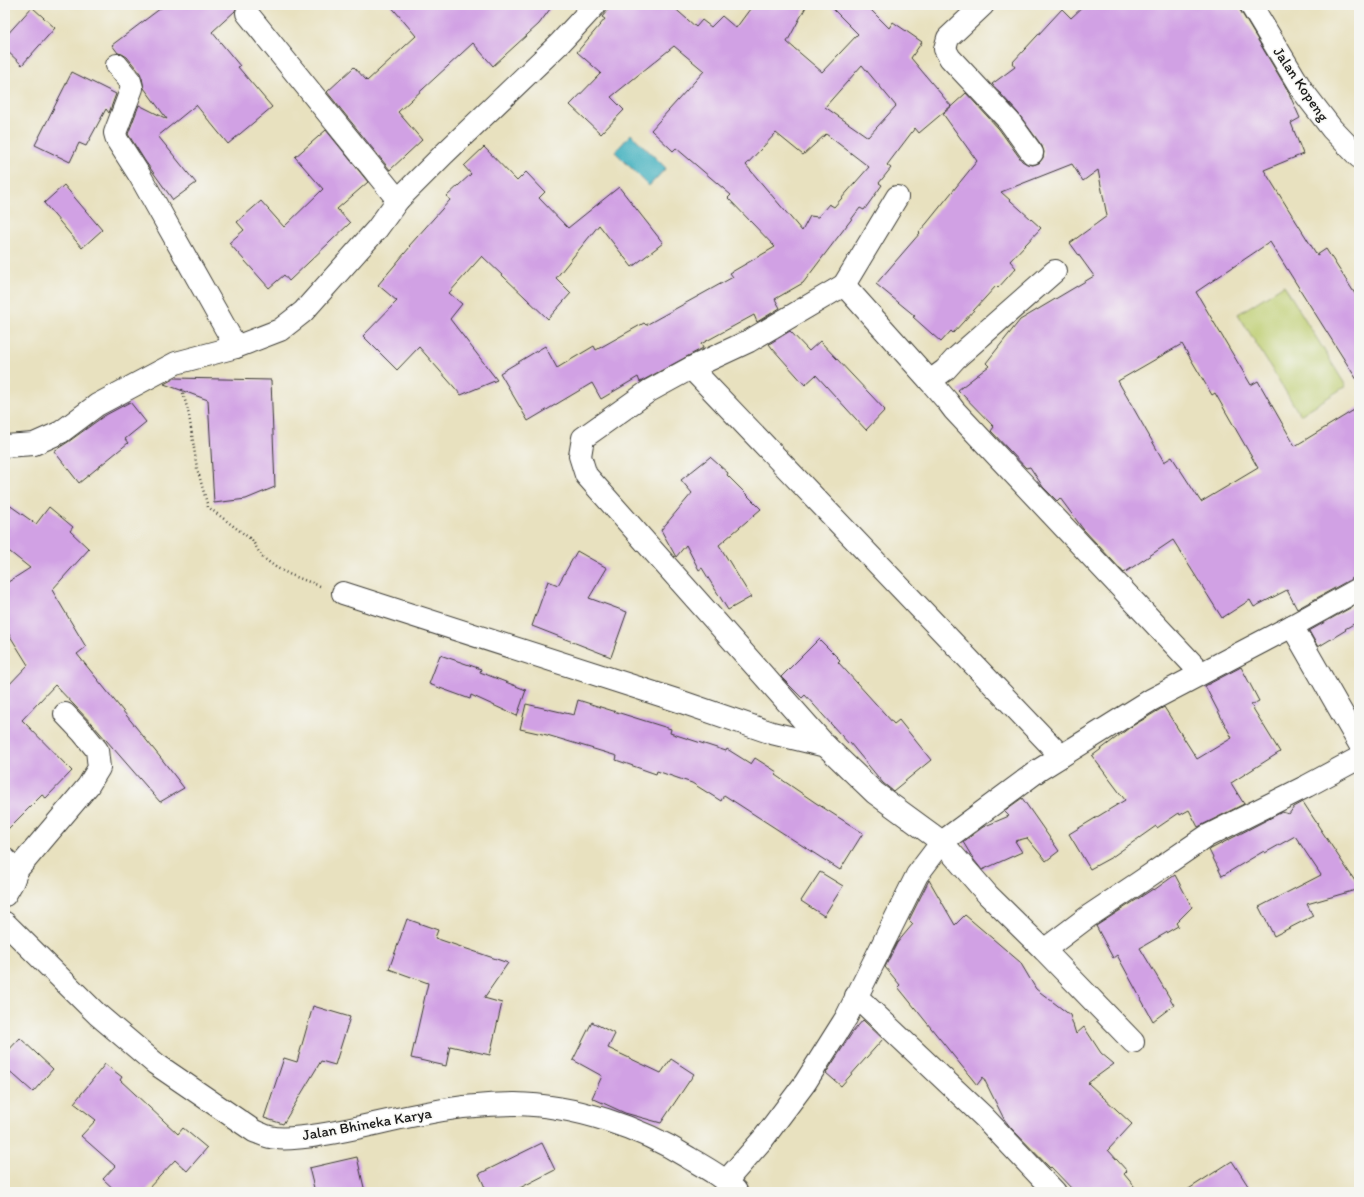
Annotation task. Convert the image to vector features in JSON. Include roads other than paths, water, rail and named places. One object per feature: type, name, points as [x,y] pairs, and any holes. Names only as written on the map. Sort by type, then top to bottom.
[{"type":"street","points":[[5,446],[34,444],[61,432],[97,405],[176,363],[236,347],[280,330],[303,312],[376,229],[398,200],[560,43],[595,5]]},
{"type":"street","points":[[983,5],[948,38],[944,49],[950,58],[1009,121],[1032,153]]},
{"type":"street","name":"Jalan Kopeng","points":[[1250,5],[1302,90],[1332,129],[1359,157]]},
{"type":"street","points":[[248,13],[398,200]]},
{"type":"street","points":[[117,65],[130,81],[132,88],[115,133],[115,137],[140,176],[236,347]]},
{"type":"street","points":[[897,197],[844,285],[749,340],[691,368],[649,391],[583,438],[580,456],[586,475],[826,746],[876,793],[942,842],[988,895],[1044,950],[1132,1042]]},
{"type":"street","points":[[930,381],[945,370],[955,359],[1055,271]]},
{"type":"street","points":[[844,285],[954,410],[1201,673]]},
{"type":"street","points":[[691,368],[1061,756]]},
{"type":"street","points":[[731,1186],[763,1139],[805,1083],[846,1018],[917,875],[942,842],[1039,770],[1151,700],[1359,589]]},
{"type":"street","points":[[343,593],[679,701],[772,733],[826,746]]},
{"type":"street","points":[[1292,626],[1359,743]]},
{"type":"street","points":[[5,895],[13,881],[11,864],[88,786],[99,768],[97,750],[65,714]]},
{"type":"street","points":[[1044,950],[1089,916],[1207,836],[1359,758]]},
{"type":"street","name":"Jalan Bhineka Karya","points":[[5,923],[97,1014],[156,1064],[254,1131],[271,1137],[287,1138],[322,1135],[417,1114],[476,1106],[516,1104],[549,1107],[589,1115],[633,1130],[676,1150],[731,1186]]},
{"type":"street","points":[[856,996],[984,1117],[1055,1192]]},
{"type":"water","points":[[631,134],[666,168],[649,186],[615,152]]}]
